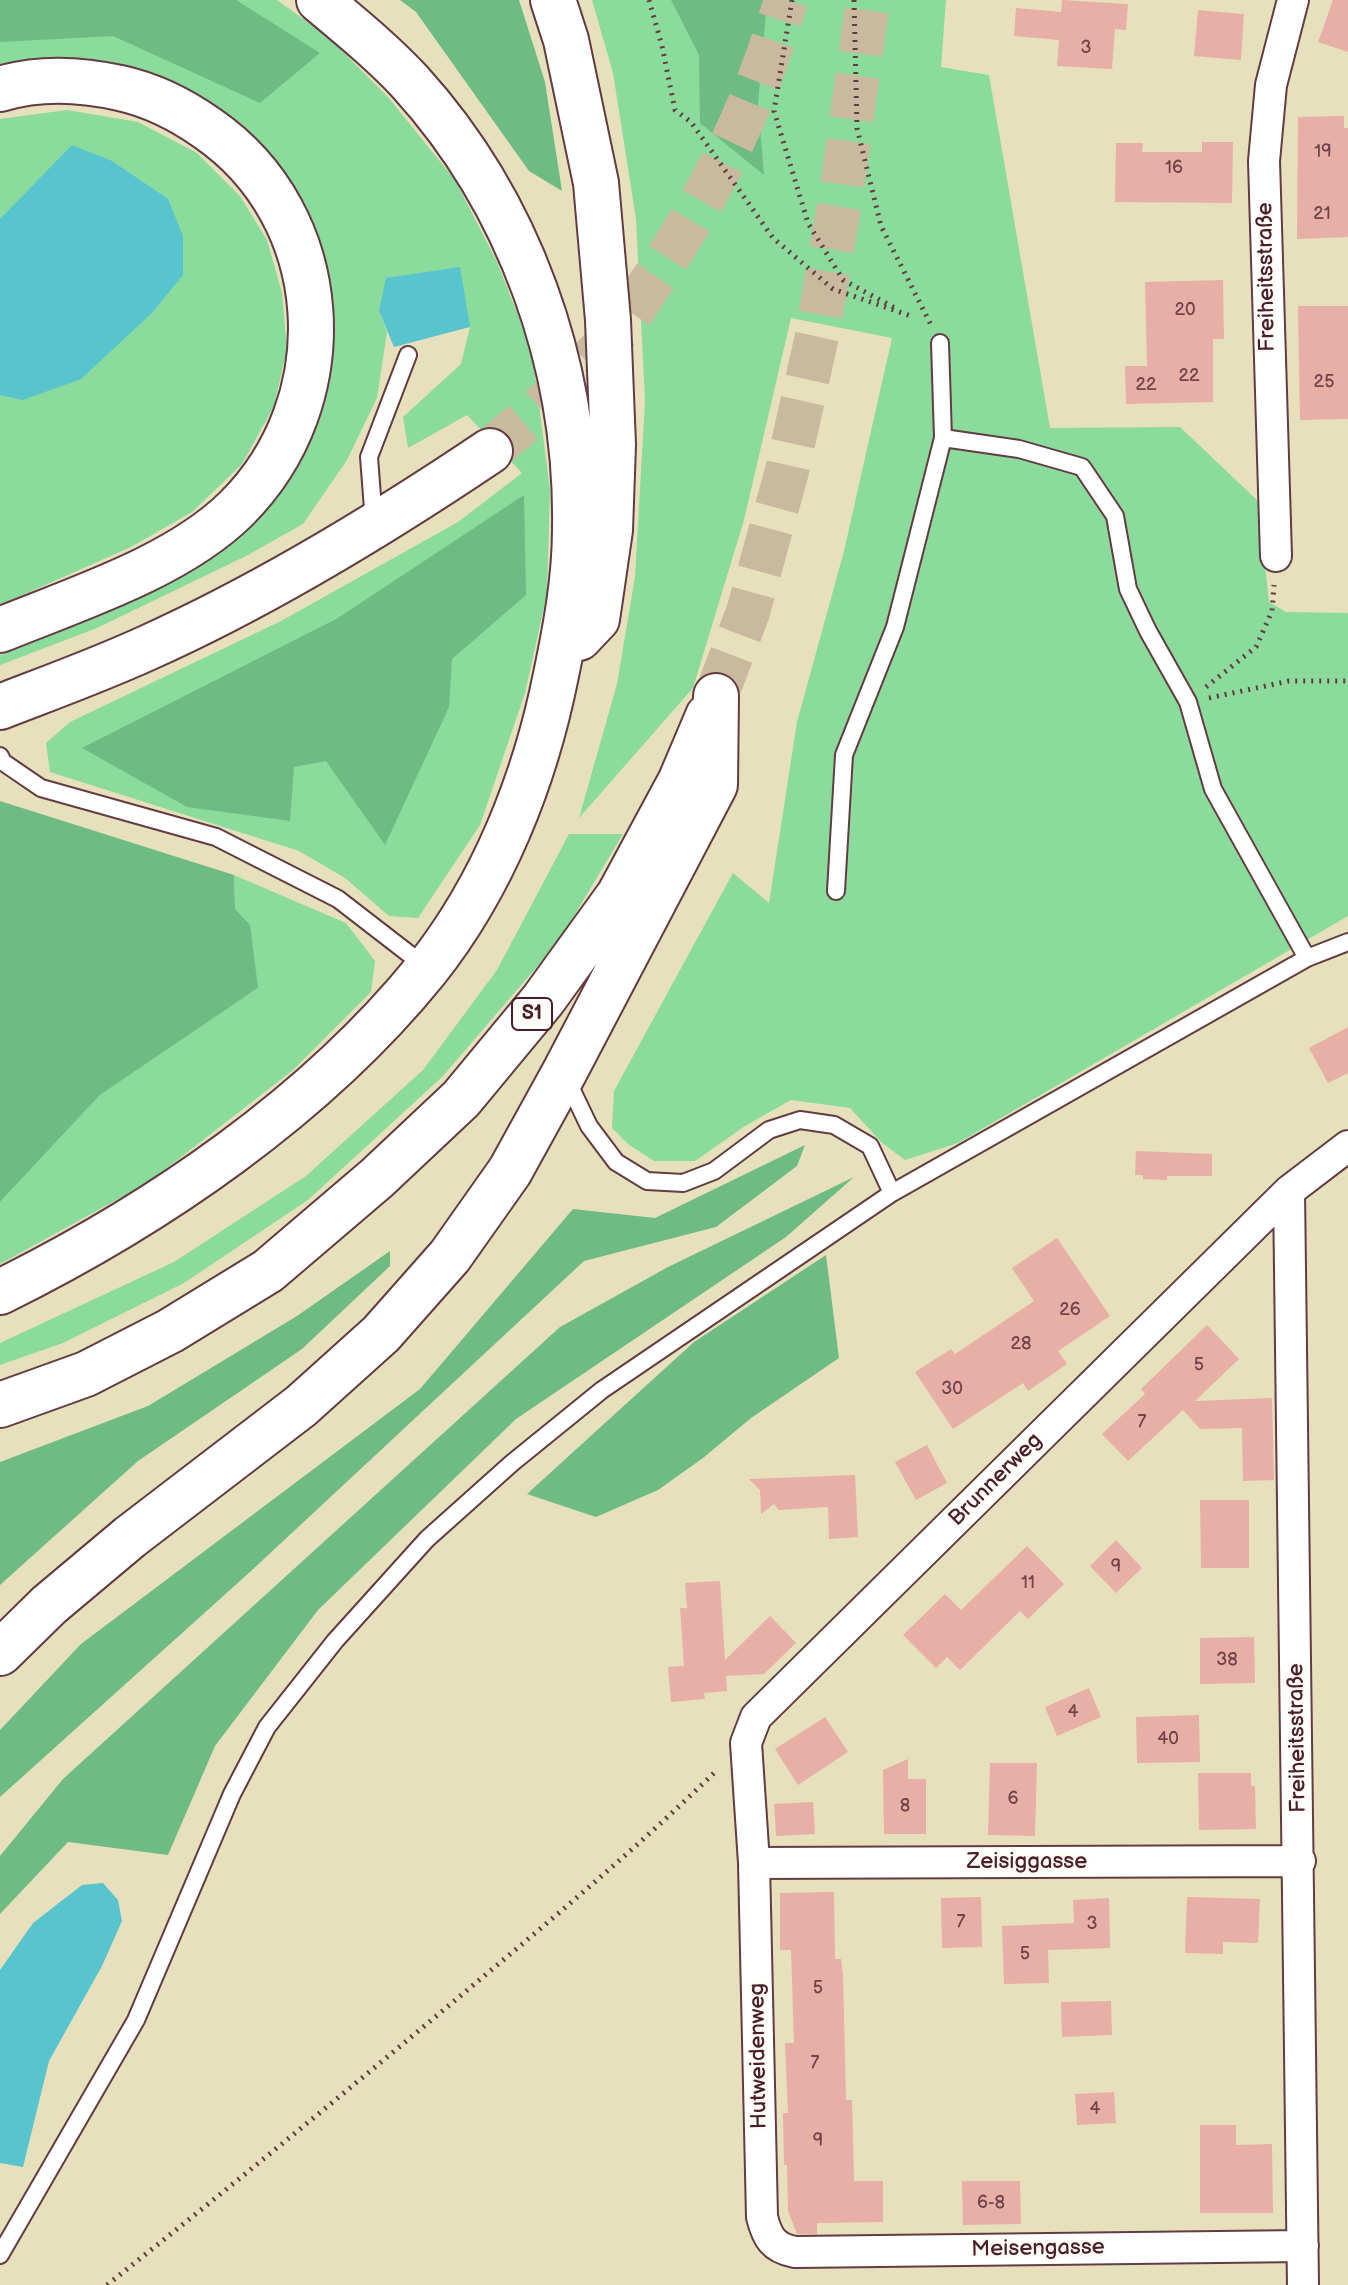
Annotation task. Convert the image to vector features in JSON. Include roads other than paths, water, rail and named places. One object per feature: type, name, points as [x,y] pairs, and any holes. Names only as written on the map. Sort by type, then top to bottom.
[{"type":"highway","points":[[0,1292],[133,1218],[221,1158],[292,1104],[359,1045],[427,968],[479,892],[517,811],[548,717],[568,613],[575,532],[573,452],[563,387],[548,328],[529,273],[506,221],[480,175],[409,82],[319,0]]},
{"type":"highway","points":[[553,0],[566,40],[596,183],[608,320],[613,445],[610,530],[597,619],[559,661]]},
{"type":"highway","points":[[0,89],[53,80],[116,87],[154,97],[175,107],[221,138],[262,177],[284,214],[302,258],[311,327],[306,380],[293,425],[268,471],[237,507],[203,536],[152,566],[0,630]]},
{"type":"highway","points":[[0,707],[149,647],[226,608],[375,526],[490,451]]},
{"type":"highway","name":"S1","points":[[0,1405],[86,1374],[170,1331],[268,1271],[377,1178],[461,1099],[543,1000],[619,895],[680,782],[716,696],[715,785],[564,1073]]},
{"type":"highway","points":[[0,1653],[49,1605],[130,1537],[301,1406],[381,1334],[450,1256],[510,1171],[564,1073]]},
{"type":"street","name":"Freiheitsstraße","points":[[1276,556],[1264,161],[1271,85],[1293,0]]},
{"type":"street","name":"Brunnerweg","points":[[754,1863],[746,1743],[756,1717],[1289,1191],[1348,1146]]},
{"type":"street","name":"Freiheitsstraße","points":[[1289,1191],[1300,1861],[1303,2285]]},
{"type":"street","name":"Zeisiggasse","points":[[754,1863],[1300,1861]]},
{"type":"street","name":"Hutweidenweg","points":[[754,1863],[762,2217],[766,2235],[775,2245]]},
{"type":"street","name":"Meisengasse","points":[[775,2245],[795,2252],[1303,2246]]},
{"type":"lane","points":[[836,891],[844,755],[895,627],[943,438],[940,343]]},
{"type":"lane","points":[[375,526],[369,457],[408,355]]},
{"type":"lane","points":[[943,438],[1019,449],[1082,467],[1115,516],[1128,589],[1188,702],[1213,789],[1307,958]]},
{"type":"lane","points":[[0,756],[3,762],[41,788],[216,837],[338,899],[427,968]]},
{"type":"lane","points":[[0,2255],[136,2020],[232,1794],[267,1727],[335,1641],[427,1539],[590,1399],[892,1193],[1307,958],[1348,942]]},
{"type":"lane","points":[[564,1073],[589,1126],[616,1162],[647,1181],[683,1183],[704,1175],[714,1171],[769,1130],[800,1120],[834,1125],[870,1146],[892,1193]]},
{"type":"water","points":[[72,145],[112,161],[168,199],[183,236],[183,275],[152,313],[81,379],[23,400],[0,395],[0,219]]},
{"type":"water","points":[[460,267],[470,327],[394,347],[379,311],[386,278]]},
{"type":"water","points":[[103,1883],[118,1900],[122,1921],[102,1966],[49,2061],[23,2167],[0,2163],[0,1970],[33,1923],[82,1885]]},
{"type":"tunnel","points":[[490,451],[588,363],[641,298],[675,246],[731,145],[761,75],[786,0]]},
{"type":"tunnel","points":[[716,696],[748,612],[787,471],[817,336],[842,188],[868,0]]}]
